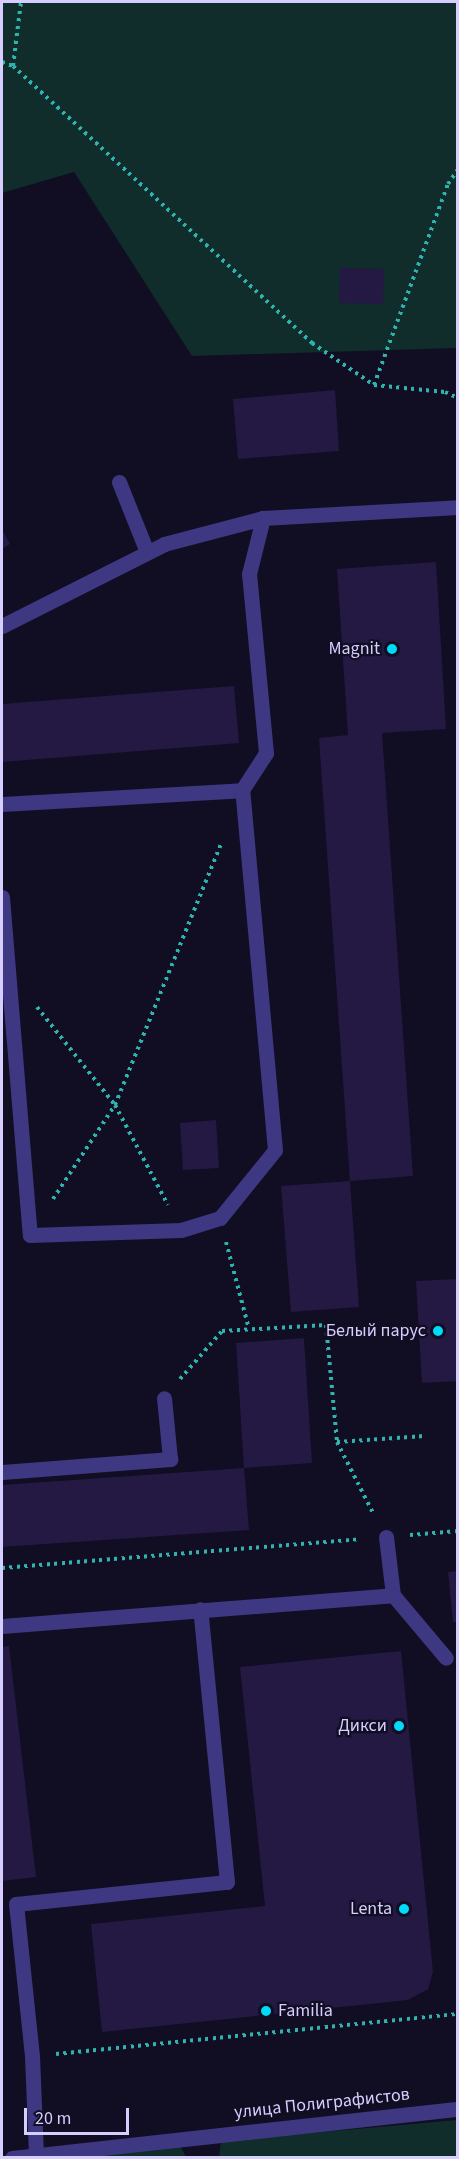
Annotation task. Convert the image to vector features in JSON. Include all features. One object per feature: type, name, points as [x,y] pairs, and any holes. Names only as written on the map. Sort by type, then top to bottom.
[{"type":"street","points":[[119,482],[147,552]]},
{"type":"street","points":[[2,626],[147,552],[263,518],[458,507]]},
{"type":"street","points":[[2,897],[30,1235],[181,1230],[220,1218],[274,1150],[242,790],[266,753],[249,574],[263,518]]},
{"type":"street","points":[[2,804],[242,790]]},
{"type":"street","points":[[2,1472],[170,1459],[164,1398]]},
{"type":"street","points":[[386,1537],[393,1595],[446,1658]]},
{"type":"street","points":[[2,1626],[393,1595]]},
{"type":"street","points":[[36,2155],[32,2056],[16,1904],[227,1882],[200,1609]]},
{"type":"street","name":"улица Полиграфистов","points":[[12,2157],[458,2109]]},
{"type":"path","points":[[13,66],[21,2]]},
{"type":"path","points":[[2,62],[13,66],[312,343],[374,385],[445,392],[458,398]]},
{"type":"path","points":[[374,385],[448,184],[458,169]]},
{"type":"path","points":[[30,1235],[115,1105],[225,834]]},
{"type":"path","points":[[35,1004],[115,1105],[181,1230]]},
{"type":"path","points":[[220,1218],[249,1329]]},
{"type":"path","points":[[164,1398],[222,1331],[326,1325],[337,1442],[386,1537]]},
{"type":"path","points":[[337,1442],[425,1436]]},
{"type":"path","points":[[2,1568],[458,1531]]},
{"type":"path","points":[[32,2056],[458,2014]]},
{"type":"green space","points":[[2,2],[457,2],[457,348],[192,356],[74,172],[2,193]]},
{"type":"green space","points":[[457,2120],[457,2157],[219,2158],[221,2141]]},
{"type":"green space","points":[[179,2144],[186,2157],[29,2158]]},
{"type":"building","points":[[340,268],[384,269],[383,304],[339,303]]},
{"type":"building","points":[[335,390],[339,451],[238,459],[233,399]]},
{"type":"building","points":[[2,529],[10,544],[2,549]]},
{"type":"building","points":[[436,562],[446,729],[382,733],[413,1176],[350,1181],[319,738],[348,735],[337,569]]},
{"type":"building","points":[[234,686],[239,743],[2,762],[2,704]]},
{"type":"building","points":[[216,1120],[219,1168],[183,1170],[180,1123]]},
{"type":"building","points":[[350,1181],[359,1307],[291,1312],[281,1186]]},
{"type":"building","name":"Белый парус","points":[[458,1279],[458,1381],[422,1383],[416,1281]]},
{"type":"building","points":[[304,1338],[312,1463],[244,1468],[236,1343]]},
{"type":"building","points":[[244,1468],[249,1530],[2,1547],[2,1485]]},
{"type":"building","points":[[458,1571],[458,1622],[453,1622],[448,1572]]},
{"type":"building","points":[[9,1646],[36,1877],[2,1881],[2,1647]]},
{"type":"building","points":[[401,1651],[433,1972],[428,1989],[408,2000],[102,2032],[91,1924],[265,1906],[240,1667]]},
{"type":"place","name":"Magnit","points":[[392,649]]},
{"type":"place","name":"Белый парус","points":[[438,1331]]},
{"type":"place","name":"Дикси","points":[[399,1726]]},
{"type":"place","name":"Lenta","points":[[404,1909]]},
{"type":"place","name":"Familia","points":[[266,2011]]}]
